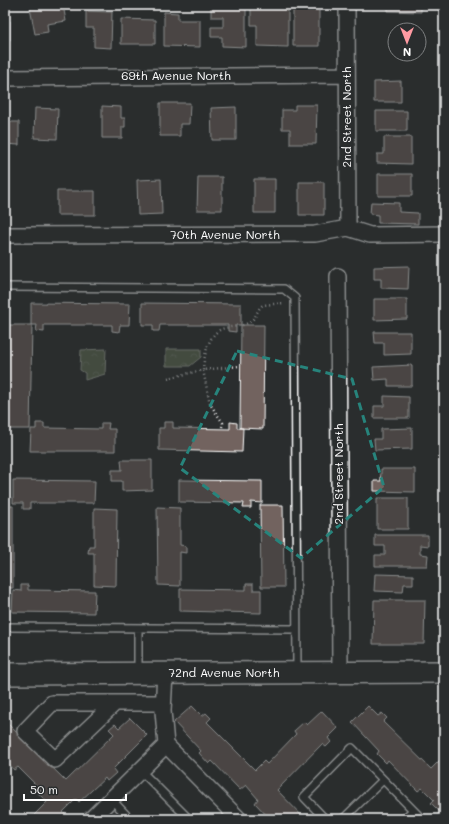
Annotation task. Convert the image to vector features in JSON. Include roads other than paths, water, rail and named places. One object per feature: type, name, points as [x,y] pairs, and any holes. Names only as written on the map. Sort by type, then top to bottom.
[{"type":"street","name":"2nd Street North","points":[[347,5],[348,228]]},
{"type":"street","name":"69th Avenue North","points":[[5,78],[347,75]]},
{"type":"street","points":[[348,228],[370,236],[444,234]]},
{"type":"street","name":"70th Avenue North","points":[[5,235],[315,234],[348,228]]},
{"type":"street","name":"2nd Street North","points":[[338,276],[340,672]]},
{"type":"street","name":"72nd Avenue North","points":[[5,674],[444,672]]},
{"type":"street","points":[[165,673],[163,703],[166,745],[239,819]]},
{"type":"street","points":[[115,703],[55,760],[25,731],[52,703],[115,703],[163,703]]},
{"type":"street","points":[[91,819],[166,745]]},
{"type":"lane","points":[[5,287],[284,289],[295,298],[296,673]]},
{"type":"lane","points":[[5,627],[296,629]]},
{"type":"lane","points":[[138,628],[138,674]]},
{"type":"lane","points":[[325,819],[304,797],[352,748],[422,819]]},
{"type":"lane","points":[[140,770],[188,819]]},
{"type":"lane","points":[[343,819],[383,780]]},
{"type":"lane","points":[[111,799],[127,818]]},
{"type":"lane","points":[[404,819],[413,810]]}]
